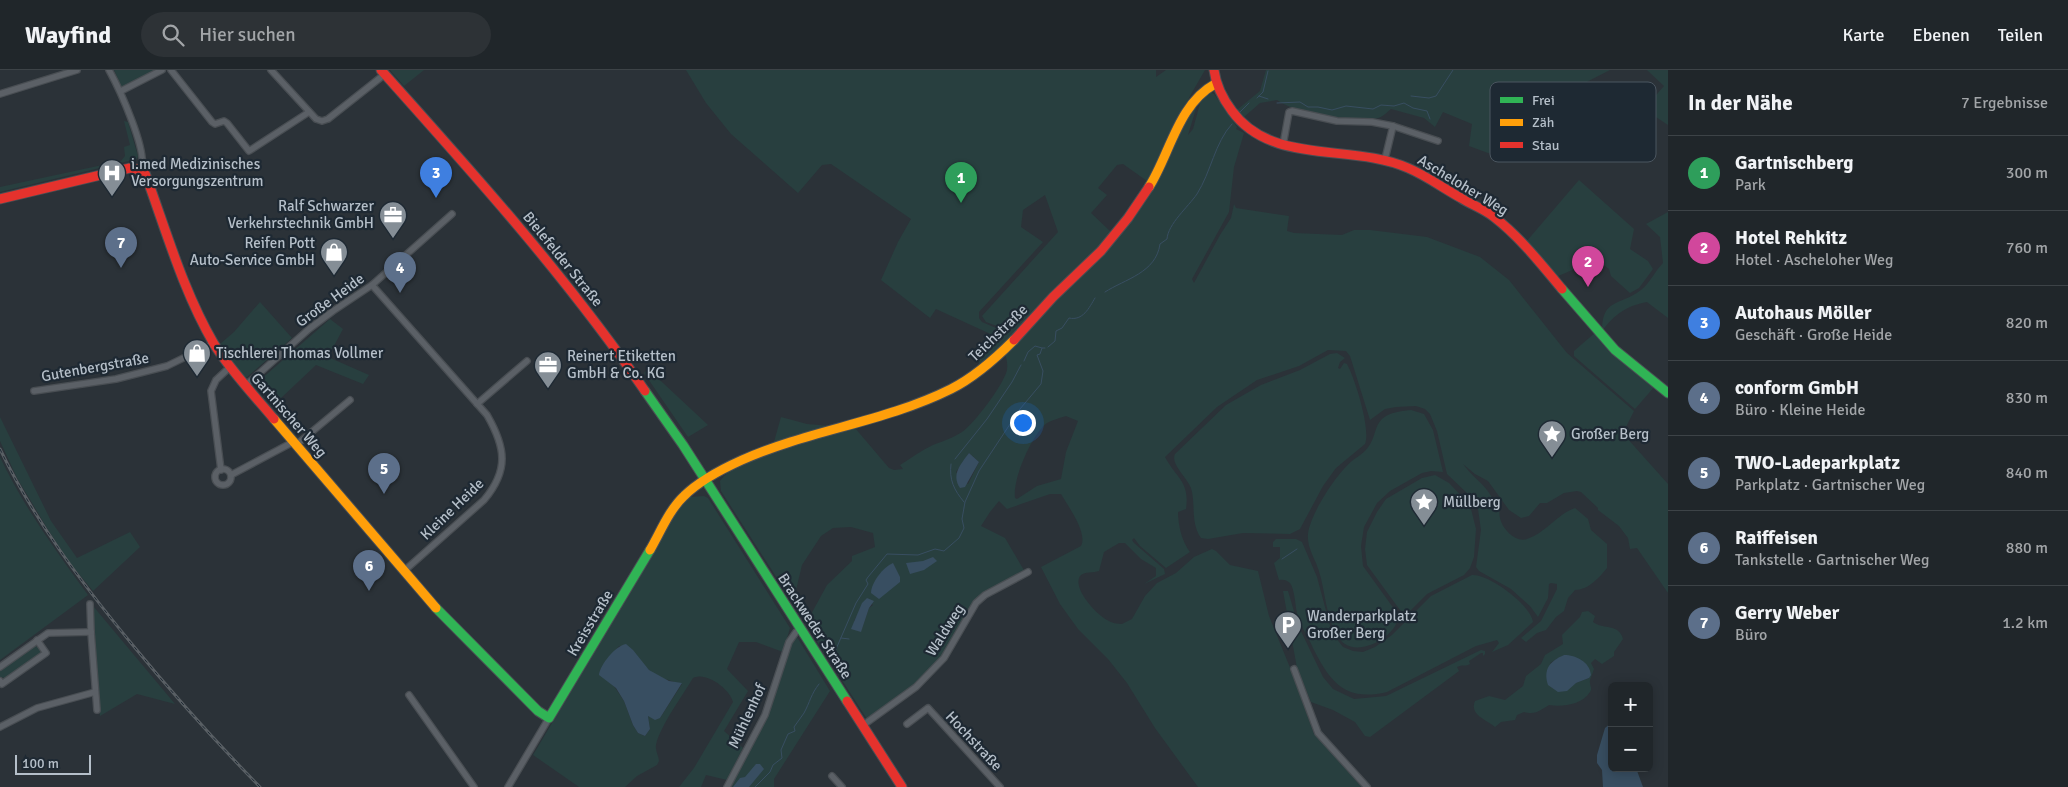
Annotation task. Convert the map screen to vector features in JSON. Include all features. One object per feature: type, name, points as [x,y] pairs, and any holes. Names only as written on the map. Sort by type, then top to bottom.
[{"type":"street","points":[[0,94],[77,70]]},
{"type":"street","name":"Gartnischer Weg","points":[[109,70],[121,91],[142,155],[143,165],[141,170],[148,178],[187,288],[214,343],[230,367],[436,608],[538,712],[549,718]]},
{"type":"street","points":[[121,91],[162,70]]},
{"type":"street","points":[[171,70],[212,122],[215,124],[221,121],[227,122],[249,150],[309,112]]},
{"type":"street","points":[[271,70],[309,112],[316,119],[322,121],[328,119],[383,72]]},
{"type":"street","points":[[1214,70],[1215,84]]},
{"type":"street","name":"Bielefelder Straße","points":[[383,72],[500,203],[567,284],[633,372],[705,480]]},
{"type":"street","name":"Ascheloher Weg","points":[[1215,84],[1229,110],[1242,125],[1262,139],[1283,146],[1358,154],[1385,159],[1406,166],[1497,219],[1523,244],[1614,349],[1668,393]]},
{"type":"street","name":"Teichstraße","points":[[705,480],[765,449],[923,402],[956,387],[973,376],[1002,350],[1092,259],[1120,227],[1160,170],[1187,111],[1196,97],[1208,86],[1215,84]]},
{"type":"street","name":"Ascheloher Weg","points":[[1283,146],[1289,112],[1292,111],[1337,121],[1372,122],[1393,126],[1438,141]]},
{"type":"street","points":[[1385,159],[1393,126]]},
{"type":"street","points":[[0,199],[130,168],[141,170]]},
{"type":"street","name":"Große Heide","points":[[245,386],[309,329],[372,285],[452,214]]},
{"type":"street","name":"Kleine Heide","points":[[372,285],[487,415],[500,438],[502,454],[498,479],[484,500],[404,571]]},
{"type":"street","name":"Gutenbergstraße","points":[[34,390],[116,379],[167,366],[214,343]]},
{"type":"street","points":[[477,404],[527,361]]},
{"type":"street","points":[[221,470],[211,391],[216,380],[230,367]]},
{"type":"street","points":[[231,474],[295,443],[350,400]]},
{"type":"street","points":[[221,470],[226,470],[231,474],[229,483],[225,485],[220,485],[216,481],[215,476],[221,470]]},
{"type":"street","name":"Brackweder Straße","points":[[705,480],[902,787]]},
{"type":"street","name":"Kreisstraße","points":[[508,787],[678,501],[705,480]]},
{"type":"street","name":"Waldweg","points":[[862,726],[916,687],[944,658],[976,603],[984,596],[1028,572]]},
{"type":"street","points":[[90,604],[97,710]]},
{"type":"street","name":"Mühlenhof","points":[[727,787],[765,714],[789,642],[800,629]]},
{"type":"street","points":[[0,667],[48,633],[91,632]]},
{"type":"street","points":[[0,682],[2,684],[46,653],[38,640]]},
{"type":"street","points":[[1294,669],[1318,732],[1367,787]]},
{"type":"street","points":[[0,727],[37,708],[95,692]]},
{"type":"street","points":[[409,695],[474,787]]},
{"type":"street","name":"Hochstraße","points":[[907,724],[928,708],[1000,787]]},
{"type":"street","points":[[832,776],[842,787]]},
{"type":"green space","points":[[114,70],[156,70],[125,86],[121,86]]},
{"type":"green space","points":[[390,70],[424,70],[404,86]]},
{"type":"green space","points":[[686,70],[1156,70],[1156,77],[1166,70],[1205,70],[1147,181],[1123,164],[1117,165],[1098,188],[1107,195],[1091,213],[1111,232],[1096,249],[1117,235],[1199,99],[1188,135],[1193,129],[1202,96],[1209,92],[1214,94],[1237,127],[1236,129],[1244,133],[1234,167],[1229,212],[1192,279],[1194,283],[1231,218],[1234,204],[1236,208],[1289,216],[1287,231],[1294,233],[1342,235],[1354,230],[1370,230],[1427,237],[1480,257],[1509,280],[1567,353],[1634,411],[1624,431],[1626,437],[1668,484],[1668,593],[1637,548],[1630,549],[1628,538],[1619,526],[1598,510],[1581,492],[1564,493],[1547,503],[1540,503],[1529,516],[1521,518],[1509,510],[1488,481],[1475,474],[1463,464],[1494,500],[1501,522],[1514,537],[1523,540],[1534,536],[1562,515],[1575,508],[1588,519],[1591,530],[1607,544],[1607,568],[1604,572],[1589,586],[1575,590],[1568,598],[1564,611],[1556,617],[1546,630],[1537,633],[1526,642],[1521,638],[1541,621],[1557,589],[1557,584],[1549,584],[1548,598],[1538,617],[1530,606],[1511,589],[1479,571],[1476,567],[1481,530],[1478,509],[1470,496],[1447,474],[1437,431],[1430,414],[1425,409],[1416,406],[1396,407],[1385,409],[1370,420],[1350,356],[1346,351],[1328,350],[1299,366],[1257,380],[1217,407],[1165,457],[1181,480],[1186,492],[1186,509],[1178,512],[1178,517],[1183,538],[1190,552],[1166,568],[1140,546],[1134,538],[1132,540],[1134,543],[1164,569],[1165,574],[1144,584],[1156,576],[1156,568],[1141,559],[1125,543],[1119,543],[1104,552],[1099,571],[1082,574],[1078,581],[1082,594],[1097,613],[1111,622],[1122,624],[1132,619],[1145,596],[1157,583],[1176,573],[1194,557],[1212,549],[1230,565],[1258,571],[1269,616],[1314,734],[1362,787],[1198,787],[1155,728],[1127,683],[1108,659],[1078,629],[1060,604],[1041,567],[1081,546],[1082,534],[1080,527],[1061,494],[1050,494],[1007,509],[999,501],[981,526],[1005,538],[1025,572],[984,592],[972,605],[951,647],[915,685],[867,719],[804,621],[809,618],[827,585],[852,561],[852,556],[875,547],[873,533],[851,527],[833,528],[821,536],[802,565],[793,603],[721,491],[720,481],[731,470],[763,453],[802,440],[855,428],[889,468],[894,470],[903,469],[900,465],[916,454],[952,438],[974,421],[995,394],[1005,376],[1007,370],[1006,358],[1001,348],[981,364],[977,361],[994,344],[997,337],[936,309],[930,318],[881,280],[898,242],[911,219],[831,164],[822,165],[798,193],[731,134],[706,103]],"holes":[[[1045,195],[1058,232],[982,316],[986,322],[1005,329],[1003,331],[982,322],[979,318],[979,312],[1043,242],[1021,227],[1023,210]],[[1066,416],[1078,421],[1066,452],[1061,479],[1037,486],[1017,499],[1015,498],[1017,480],[1029,447],[1041,429],[1047,423]],[[969,453],[979,462],[968,484],[956,472]],[[867,598],[873,605],[869,608],[861,631],[854,621]]]},
{"type":"green space","points":[[1266,70],[1610,70],[1587,82],[1490,82],[1490,153],[1488,153],[1469,146],[1472,124],[1443,112],[1435,127],[1424,118],[1391,109],[1383,116],[1368,120],[1341,119],[1298,110],[1277,100],[1260,103],[1243,118],[1237,113],[1238,109],[1260,91]]},
{"type":"green space","points":[[1647,70],[1668,70],[1668,125],[1656,117],[1656,95],[1664,86]]},
{"type":"green space","points":[[124,121],[128,122],[138,156],[137,159],[0,192],[0,187],[121,161],[125,156],[124,147],[130,145]]},
{"type":"green space","points":[[1579,180],[1634,229],[1630,249],[1648,261],[1653,269],[1639,288],[1630,293],[1611,276],[1609,269],[1604,265],[1584,265],[1556,277],[1526,242]]},
{"type":"green space","points":[[1668,212],[1668,318],[1647,302],[1622,312],[1602,331],[1605,313],[1609,308],[1641,290],[1663,263],[1660,237],[1646,224]]},
{"type":"green space","points":[[260,302],[292,338],[247,377],[243,376],[220,344],[234,332]]},
{"type":"green space","points":[[330,319],[343,329],[328,357],[369,375],[363,384],[316,365],[281,398],[256,389],[259,381]]},
{"type":"green space","points":[[1596,332],[1655,386],[1635,409],[1574,356],[1574,351]]},
{"type":"green space","points":[[1337,353],[1345,358],[1340,362],[1338,368],[1340,369],[1344,363],[1347,364],[1358,392],[1366,427],[1365,444],[1336,468],[1323,486],[1300,529],[1290,534],[1243,533],[1208,539],[1201,538],[1194,519],[1191,488],[1175,462],[1175,454],[1226,405],[1261,385],[1300,370],[1330,354]]},
{"type":"green space","points":[[648,369],[708,425],[688,437],[644,373]]},
{"type":"green space","points":[[1411,410],[1424,414],[1433,430],[1443,472],[1431,471],[1422,473],[1390,491],[1377,503],[1364,527],[1361,546],[1363,566],[1397,613],[1398,620],[1389,634],[1381,640],[1362,647],[1353,647],[1340,640],[1328,613],[1319,571],[1309,545],[1308,534],[1310,525],[1326,493],[1349,464],[1365,451],[1371,443],[1380,422],[1395,412]]},
{"type":"green space","points":[[0,417],[51,521],[77,558],[130,532],[140,547],[93,591],[69,562],[17,478],[0,441]]},
{"type":"green space","points":[[781,417],[807,424],[831,426],[774,442]]},
{"type":"green space","points":[[0,457],[30,511],[88,595],[0,660]]},
{"type":"green space","points":[[1435,475],[1449,483],[1470,505],[1476,529],[1474,557],[1470,568],[1464,575],[1427,594],[1411,610],[1404,613],[1367,565],[1365,549],[1367,532],[1386,499],[1422,478]]},
{"type":"green space","points":[[704,496],[708,498],[790,628],[783,652],[756,642],[739,642],[727,669],[748,691],[724,731],[743,748],[727,780],[706,775],[701,787],[679,787],[694,768],[733,702],[727,692],[717,682],[698,676],[693,678],[658,737],[656,749],[659,761],[657,765],[637,776],[625,787],[579,787],[533,755],[681,506],[689,497]],"holes":[[[619,646],[634,652],[656,675],[682,684],[660,718],[648,716],[650,729],[645,736],[638,733],[633,725],[624,701],[612,683],[608,659]]]},
{"type":"green space","points":[[1276,539],[1296,539],[1302,542],[1317,577],[1332,633],[1343,647],[1353,651],[1363,652],[1375,647],[1392,635],[1431,596],[1472,575],[1488,580],[1508,592],[1525,607],[1531,615],[1533,622],[1508,645],[1492,652],[1499,643],[1497,640],[1476,646],[1387,692],[1360,694],[1350,691],[1333,680],[1326,671],[1300,622],[1292,586],[1286,580],[1279,580],[1274,563],[1280,558],[1280,547],[1273,547],[1273,542]]},
{"type":"green space","points":[[1283,591],[1288,591],[1298,625],[1323,677],[1333,689],[1354,699],[1386,696],[1481,650],[1485,651],[1485,654],[1483,656],[1483,653],[1481,653],[1469,661],[1470,664],[1468,665],[1457,667],[1459,671],[1370,737],[1365,736],[1355,722],[1333,710],[1311,702],[1297,668]]},
{"type":"green space","points":[[93,606],[175,704],[137,694],[100,716]]},
{"type":"green space","points":[[1588,611],[1595,616],[1593,622],[1618,631],[1623,639],[1614,652],[1614,656],[1602,664],[1595,659],[1591,663],[1594,669],[1590,680],[1591,691],[1582,700],[1560,706],[1549,705],[1534,713],[1524,712],[1517,715],[1515,720],[1501,722],[1495,727],[1477,714],[1474,710],[1475,701],[1489,696],[1505,700],[1523,686],[1526,676],[1541,664],[1545,655],[1563,644],[1562,635],[1580,617],[1582,612]],"holes":[[[1564,655],[1589,678],[1576,683],[1550,663]]]},
{"type":"green space","points":[[797,637],[830,691],[774,779],[774,787],[731,787],[766,715],[790,645]]},
{"type":"green space","points":[[34,646],[40,647],[40,654],[5,678],[0,677],[0,670]]},
{"type":"water","points":[[969,453],[979,462],[965,487],[960,488],[956,478],[958,469]]},
{"type":"water","points":[[933,557],[937,561],[924,570],[910,574],[906,563],[923,561]]},
{"type":"water","points":[[893,563],[900,577],[900,582],[879,599],[871,593],[873,585],[882,572]]},
{"type":"water","points":[[867,598],[874,601],[869,608],[861,632],[851,629],[862,603]]},
{"type":"water","points":[[626,644],[649,670],[669,681],[682,683],[660,718],[655,720],[648,716],[650,729],[645,736],[638,733],[633,725],[624,701],[616,688],[599,675],[602,666],[609,656],[617,648]]},
{"type":"water","points":[[1564,655],[1582,660],[1588,666],[1591,675],[1589,678],[1576,683],[1567,691],[1558,692],[1548,685],[1546,674],[1551,663]]},
{"type":"water","points":[[1608,725],[1608,772],[1637,772],[1643,787],[1603,787],[1602,770],[1597,763],[1597,755],[1605,728]]},
{"type":"water","points":[[756,764],[760,764],[764,769],[749,787],[733,787],[740,778],[745,777]]},
{"type":"waterway","points":[[1411,96],[1429,98],[1436,96],[1453,70]]},
{"type":"waterway","points":[[1257,98],[1263,92],[1268,71]]},
{"type":"waterway","points":[[1259,96],[1268,99]]},
{"type":"waterway","points":[[1277,103],[1300,102],[1308,107],[1332,110],[1346,106],[1373,109],[1381,105],[1394,106],[1404,103],[1413,108],[1427,111],[1430,119]]},
{"type":"waterway","points":[[1239,113],[1249,103]]},
{"type":"waterway","points":[[1105,292],[1138,274],[1153,262],[1160,244],[1167,239],[1171,227],[1197,194],[1221,139],[1232,124]]},
{"type":"waterway","points":[[1048,347],[1055,341],[1056,331],[1062,328],[1069,318],[1082,316],[1095,298]]},
{"type":"waterway","points":[[1024,361],[1028,352],[1035,346],[1042,348]]},
{"type":"waterway","points":[[841,670],[833,656],[856,603],[868,584],[866,580],[887,554],[918,555],[935,549],[944,551],[959,538],[964,528],[962,519],[965,502],[979,471],[1020,409],[1041,384],[1043,371],[1037,355],[1040,354],[1042,348],[1045,348]]},
{"type":"waterway","points":[[955,459],[987,419],[1021,365]]},
{"type":"waterway","points":[[951,464],[953,484],[964,502]]},
{"type":"waterway","points":[[1282,559],[1297,549]]},
{"type":"waterway","points":[[841,638],[849,639]]},
{"type":"waterway","points":[[755,787],[770,772],[773,765],[782,758],[781,750],[788,734],[795,731],[794,727],[804,713],[819,684]]},
{"type":"railway","points":[[0,449],[43,526],[94,597],[178,698],[260,787]]},
{"type":"traffic: fast","points":[[1562,289],[1615,350],[1668,393]]},
{"type":"traffic: fast","points":[[645,391],[683,445],[847,701]]},
{"type":"traffic: fast","points":[[436,608],[538,711],[549,718],[650,550]]},
{"type":"traffic: slow","points":[[1149,187],[1183,117],[1202,93],[1215,84]]},
{"type":"traffic: slow","points":[[650,550],[669,515],[679,502],[690,490],[712,475],[734,463],[768,450],[900,410],[951,389],[992,361],[1014,340]]},
{"type":"traffic: slow","points":[[274,419],[436,608]]},
{"type":"traffic: jam","points":[[381,70],[485,187],[551,266],[615,348],[645,391]]},
{"type":"traffic: jam","points":[[1214,70],[1218,87],[1232,111],[1249,128],[1268,140],[1290,147],[1386,161],[1415,171],[1486,212],[1504,225],[1562,289]]},
{"type":"traffic: jam","points":[[0,199],[130,168],[141,170],[145,173],[184,282],[203,324],[228,364],[274,419]]},
{"type":"traffic: jam","points":[[1014,340],[1053,297],[1101,251],[1128,218],[1149,187]]},
{"type":"traffic: jam","points":[[847,701],[902,787]]},
{"type":"place","name":"i.med Medizinisches Versorgungszentrum","points":[[112,197]]},
{"type":"place","name":"Autohaus Möller","points":[[436,198]]},
{"type":"place","name":"Gartnischberg","points":[[961,203]]},
{"type":"place","name":"Ralf Schwarzer Verkehrstechnik GmbH","points":[[393,239]]},
{"type":"place","name":"Gerry Weber","points":[[121,268]]},
{"type":"place","name":"Reifen Pott Auto-Service GmbH","points":[[334,276]]},
{"type":"place","name":"Hotel Rehkitz","points":[[1588,287]]},
{"type":"place","name":"conform GmbH","points":[[400,293]]},
{"type":"place","name":"Tischlerei Thomas Vollmer","points":[[197,377]]},
{"type":"place","name":"Reinert Etiketten GmbH & Co. KG","points":[[548,389]]},
{"type":"place","name":"Großer Berg","points":[[1552,458]]},
{"type":"place","name":"TWO-Ladeparkplatz","points":[[384,494]]},
{"type":"place","name":"Müllberg","points":[[1424,526]]},
{"type":"place","name":"Raiffeisen","points":[[369,591]]},
{"type":"place","name":"Wanderparkplatz Großer Berg","points":[[1288,649]]}]
